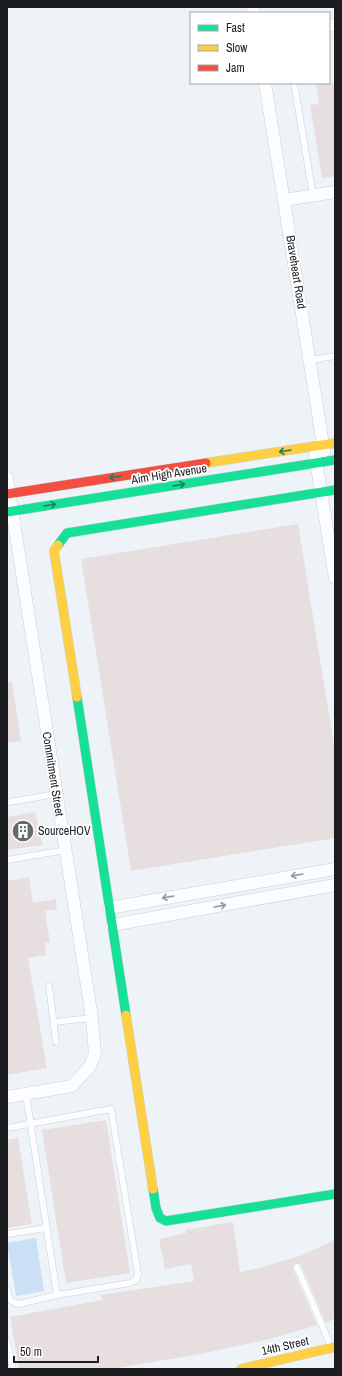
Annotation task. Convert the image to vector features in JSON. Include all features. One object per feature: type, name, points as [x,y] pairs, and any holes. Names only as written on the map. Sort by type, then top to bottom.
[{"type":"street","name":"Braveheart Road","points":[[265,84],[324,445],[326,461],[321,492],[335,578]]},
{"type":"street","points":[[284,200],[335,192]]},
{"type":"street","name":"Aim High Avenue","points":[[8,494],[324,445]]},
{"type":"street","name":"Aim High Avenue","points":[[9,512],[326,461]]},
{"type":"street","name":"Commitment Street","points":[[7,478],[9,512],[66,850],[92,1018],[95,1054],[90,1066],[72,1086],[26,1094]]},
{"type":"street","points":[[335,490],[67,533],[54,551],[156,1208],[160,1218],[166,1221],[335,1194]]},
{"type":"street","points":[[109,908],[335,869]]},
{"type":"street","points":[[112,925],[335,885]]},
{"type":"street","points":[[7,1097],[26,1094]]},
{"type":"street","name":"14th Street","points":[[241,1369],[333,1347]]},
{"type":"lane","points":[[294,84],[313,196]]},
{"type":"lane","points":[[310,360],[335,356]]},
{"type":"lane","points":[[10,802],[56,794]]},
{"type":"lane","points":[[7,860],[66,850]]},
{"type":"lane","points":[[49,986],[56,1042]]},
{"type":"lane","points":[[54,1022],[92,1018]]},
{"type":"lane","points":[[26,1094],[57,1295]]},
{"type":"lane","points":[[7,1128],[111,1110],[138,1274],[136,1280],[130,1283],[57,1295],[19,1304],[8,1298],[7,1290]]},
{"type":"lane","points":[[7,1234],[47,1228]]},
{"type":"lane","points":[[297,1266],[333,1347]]},
{"type":"lane","points":[[7,1342],[14,1369]]},
{"type":"shaded area","points":[[36,1238],[44,1291],[16,1296],[7,1243]]},
{"type":"building","points":[[335,83],[335,176],[322,178],[310,105],[319,104],[316,84]]},
{"type":"building","points":[[298,524],[335,751],[335,838],[131,871],[81,559]]},
{"type":"building","points":[[7,682],[12,682],[21,741],[7,743]]},
{"type":"building","name":"SourceHOV","points":[[35,812],[43,845],[7,850],[7,817]]},
{"type":"building","points":[[29,877],[33,903],[56,899],[57,909],[45,911],[50,942],[45,943],[46,955],[28,958],[47,1068],[7,1075],[7,881]]},
{"type":"building","points":[[106,1120],[130,1273],[66,1283],[42,1130]]},
{"type":"building","points":[[18,1138],[32,1224],[7,1228],[7,1140]]},
{"type":"building","points":[[233,1222],[240,1272],[297,1257],[335,1240],[335,1318],[326,1323],[301,1265],[296,1263],[293,1265],[293,1269],[317,1325],[270,1339],[195,1355],[111,1369],[19,1369],[10,1317],[102,1300],[101,1295],[194,1281],[191,1264],[165,1269],[159,1239],[186,1233],[186,1230]]},
{"type":"traffic: fast","points":[[7,512],[335,460]]},
{"type":"traffic: fast","points":[[58,545],[67,533],[335,490]]},
{"type":"traffic: fast","points":[[77,697],[126,1015]]},
{"type":"traffic: fast","points":[[153,1189],[156,1208],[160,1218],[166,1221],[335,1194]]},
{"type":"traffic: slow","points":[[206,463],[335,443]]},
{"type":"traffic: slow","points":[[58,545],[54,551],[77,697]]},
{"type":"traffic: slow","points":[[126,1015],[153,1189]]},
{"type":"traffic: slow","points":[[241,1369],[335,1347]]},
{"type":"traffic: jam","points":[[7,494],[206,463]]},
{"type":"place","name":"SourceHOV","points":[[23,831]]}]
